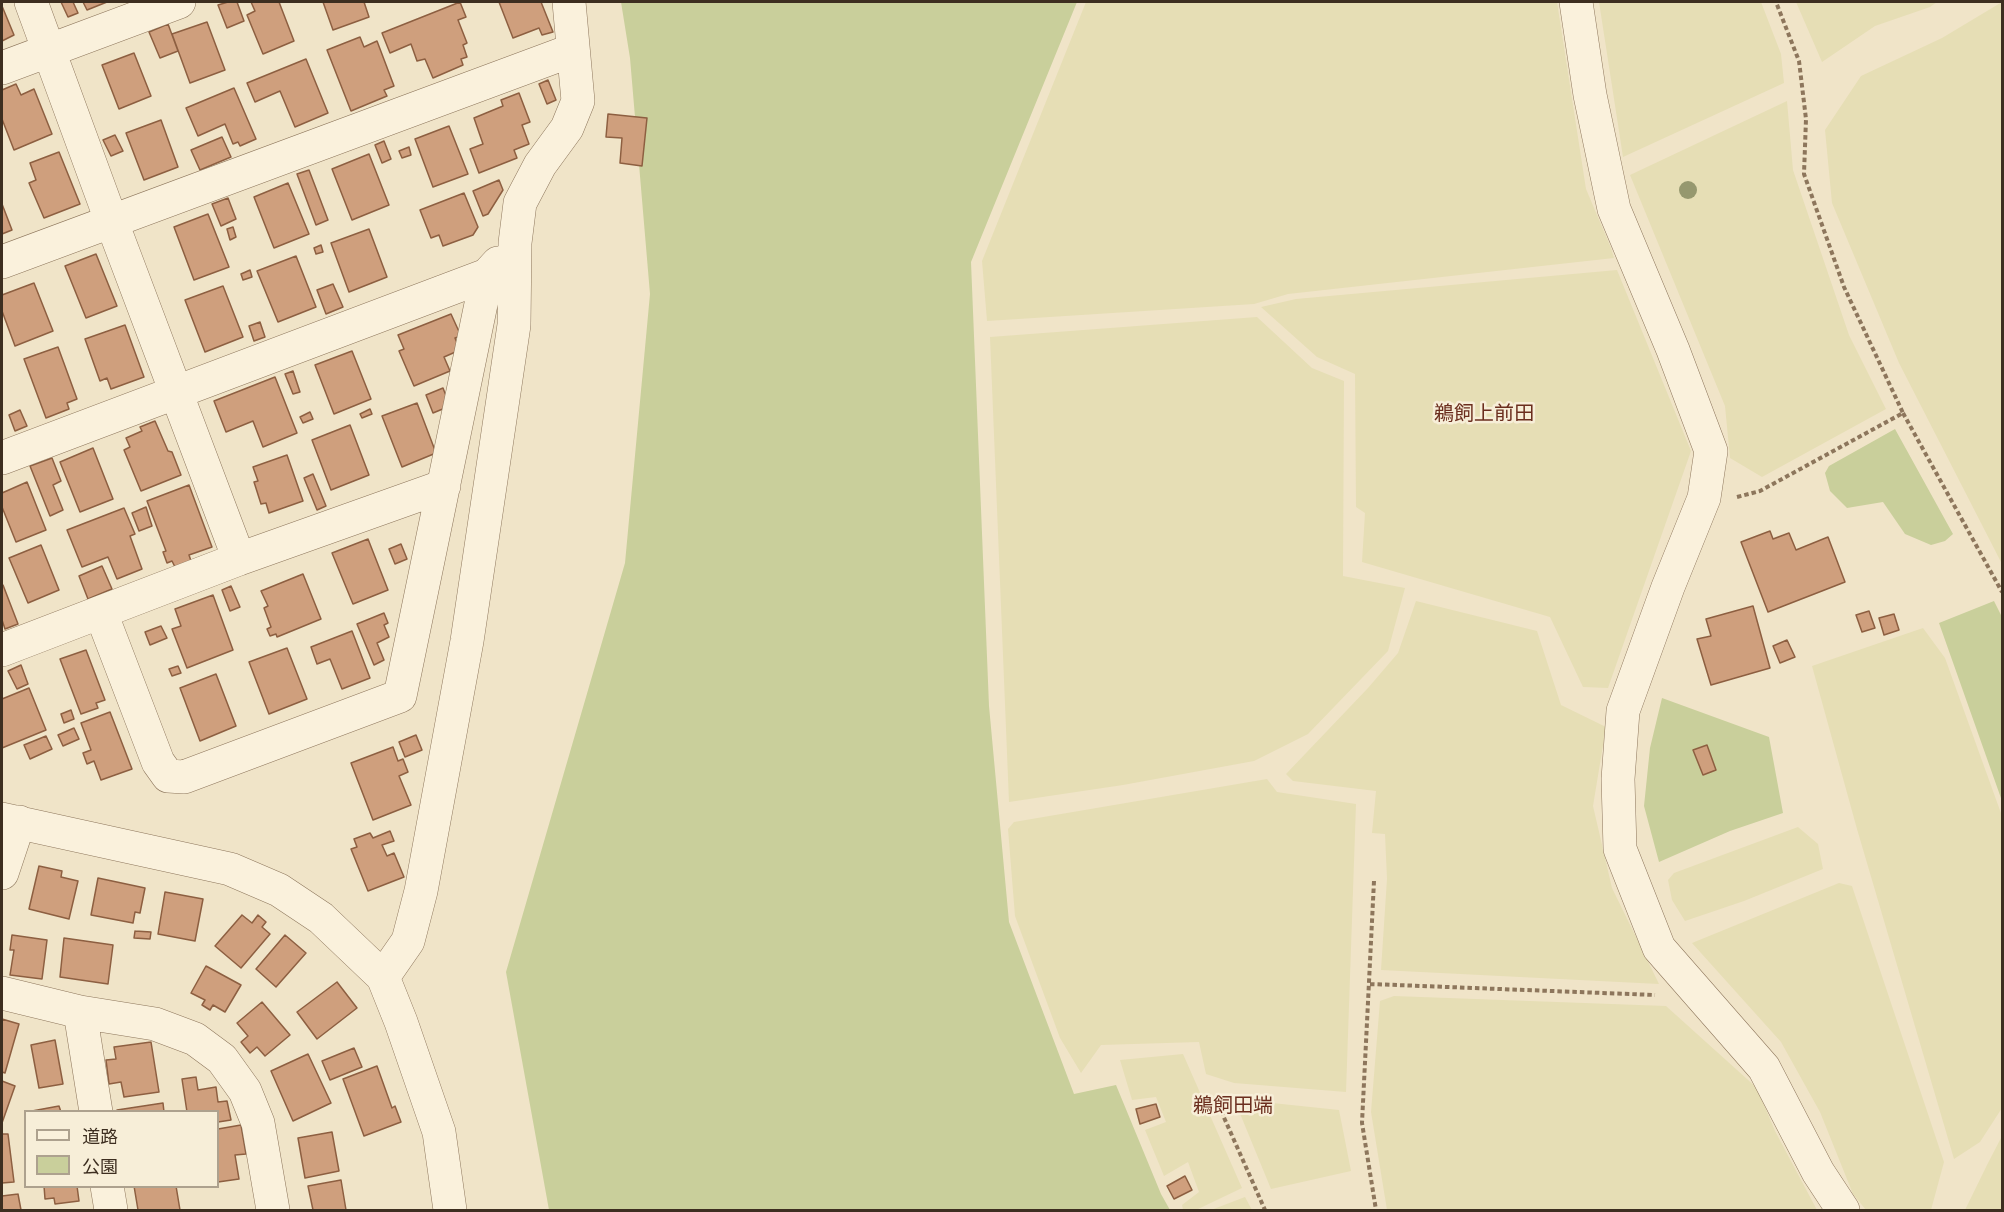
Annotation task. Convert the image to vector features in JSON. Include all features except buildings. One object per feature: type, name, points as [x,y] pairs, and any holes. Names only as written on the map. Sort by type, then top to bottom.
[{"type":"street","points":[[31,2],[239,560]]},
{"type":"street","points":[[2,68],[178,2]]},
{"type":"street","points":[[383,977],[408,941],[421,891],[467,641],[514,325],[515,243],[520,203],[540,165],[567,128],[578,101],[569,2]]},
{"type":"street","points":[[1576,2],[1590,95],[1614,209],[1673,350],[1711,451],[1704,498],[1668,587],[1623,711],[1618,779],[1620,849],[1659,948],[1764,1068],[1818,1172],[1843,1210]]},
{"type":"street","points":[[2,262],[573,50]]},
{"type":"street","points":[[2,458],[487,275],[515,243]]},
{"type":"street","points":[[101,613],[158,762],[168,776],[184,777],[400,696],[487,275]]},
{"type":"street","points":[[2,650],[239,560],[444,486]]},
{"type":"street","points":[[2,873],[10,821],[230,869],[279,890],[321,918],[383,977],[439,1132],[450,1210]]},
{"type":"street","points":[[2,993],[80,1012],[155,1024],[195,1039],[222,1059],[245,1091],[258,1123],[273,1210]]},
{"type":"street","points":[[80,1012],[96,1110]]},
{"type":"street","points":[[107,1188],[111,1210]]},
{"type":"path","points":[[1776,2],[1799,61],[1806,119],[1804,174],[1844,287],[1903,413],[2002,592]]},
{"type":"path","points":[[1704,498],[1729,499],[1760,491],[1903,413]]},
{"type":"path","points":[[1374,881],[1362,1123],[1376,1210]]},
{"type":"path","points":[[1370,984],[1701,996]]},
{"type":"path","points":[[1218,1104],[1265,1210]]},
{"type":"shaded area","points":[[1086,2],[1557,2],[1586,189],[1614,258],[1288,294],[1254,304],[987,321],[982,261]]},
{"type":"shaded area","points":[[1599,2],[1761,2],[1781,54],[1784,83],[1623,157]]},
{"type":"shaded area","points":[[1796,2],[1937,2],[1930,7],[1875,26],[1822,62]]},
{"type":"shaded area","points":[[2002,2],[2002,564],[1899,363],[1832,203],[1825,130],[1861,76],[1942,38]]},
{"type":"shaded area","points":[[1787,101],[1793,170],[1849,335],[1886,409],[1762,477],[1730,458],[1725,406],[1630,175]]},
{"type":"shaded area","points":[[1617,270],[1691,451],[1608,688],[1583,687],[1550,617],[1362,562],[1365,513],[1356,507],[1355,374],[1317,357],[1261,307],[1296,299]]},
{"type":"shaded area","points":[[1257,317],[1312,368],[1344,381],[1343,576],[1405,588],[1388,651],[1308,734],[1254,761],[1123,785],[1009,802],[990,337]]},
{"type":"shaded area","points":[[1416,601],[1537,631],[1561,705],[1606,727],[1593,806],[1612,888],[1659,984],[1381,970],[1387,879],[1385,834],[1372,833],[1376,791],[1293,781],[1286,774],[1398,653]]},
{"type":"shaded area","points":[[1923,628],[1945,658],[2002,816],[2002,1108],[1980,1142],[1954,1159],[1857,829],[1812,666]]},
{"type":"shaded area","points":[[1267,779],[1277,792],[1356,804],[1346,1092],[1234,1083],[1206,1074],[1199,1042],[1101,1045],[1081,1073],[1060,1038],[1015,916],[1008,829],[1014,822]]},
{"type":"shaded area","points":[[1798,827],[1818,844],[1823,869],[1744,901],[1685,921],[1672,900],[1668,880],[1674,873]]},
{"type":"shaded area","points":[[1839,883],[1852,886],[1944,1162],[1931,1210],[1866,1210],[1853,1194],[1820,1112],[1781,1042],[1692,943]]},
{"type":"shaded area","points":[[1394,996],[1666,1006],[1757,1088],[1775,1131],[1817,1210],[1387,1210],[1371,1112],[1380,1001]]},
{"type":"shaded area","points":[[1183,1054],[1242,1188],[1196,1210],[1183,1210],[1182,1205],[1199,1192],[1188,1162],[1164,1176],[1145,1130],[1166,1122],[1156,1097],[1132,1100],[1120,1060]]},
{"type":"shaded area","points":[[1234,1099],[1339,1110],[1351,1171],[1271,1189]]},
{"type":"shaded area","points":[[2002,1136],[2002,1210],[1965,1210],[1987,1165]]},
{"type":"shaded area","points":[[1245,1197],[1252,1210],[1211,1210]]},
{"type":"green space","points":[[621,2],[1077,2],[971,262],[989,706],[1009,922],[1074,1094],[1116,1085],[1161,1194],[1170,1210],[549,1210],[506,972],[625,563],[650,294],[630,58]]},
{"type":"green space","points":[[1895,429],[1953,534],[1945,541],[1931,545],[1905,534],[1883,502],[1847,508],[1830,491],[1825,473],[1829,466]]},
{"type":"green space","points":[[1994,601],[2002,617],[2002,801],[1939,623]]},
{"type":"green space","points":[[1662,698],[1769,737],[1783,813],[1730,831],[1659,862],[1644,806],[1650,748]]},
{"type":"district","name":"鵜飼上前田","points":[[1484,414]]},
{"type":"district","name":"鵜飼田端","points":[[1233,1106]]}]
